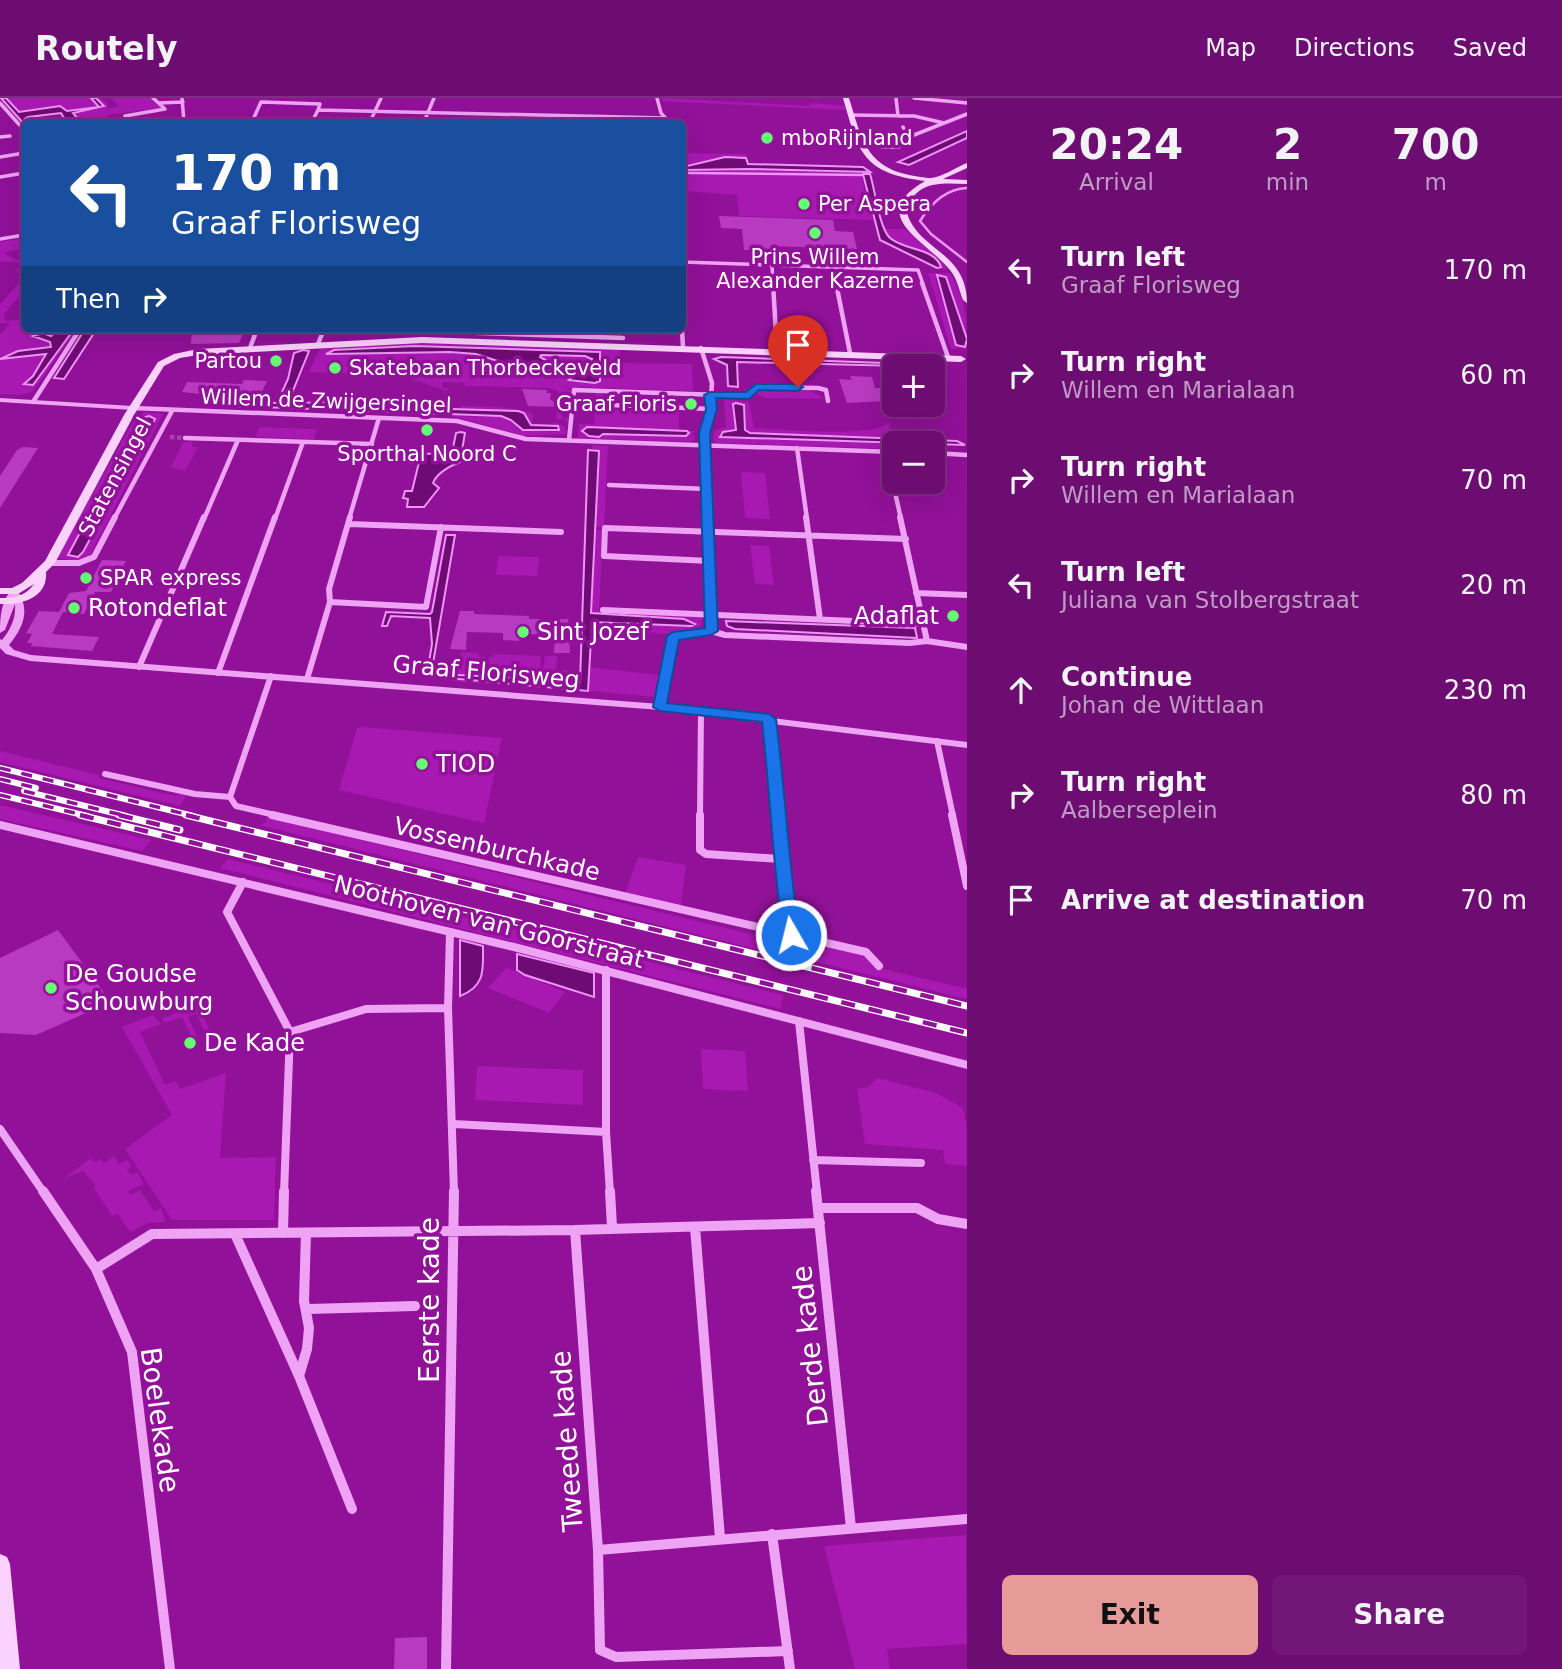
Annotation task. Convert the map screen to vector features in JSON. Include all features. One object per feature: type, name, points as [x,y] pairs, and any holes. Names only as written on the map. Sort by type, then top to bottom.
[{"type":"main road","points":[[846,98],[870,159],[926,185]]},
{"type":"main road","points":[[866,149],[901,169],[947,178]]},
{"type":"main road","points":[[923,239],[912,219],[912,208],[927,192],[967,165]]},
{"type":"main road","points":[[967,172],[926,185],[909,196],[903,205],[903,216],[909,228],[954,268],[967,300]]},
{"type":"main road","points":[[908,176],[967,180]]},
{"type":"main road","points":[[250,348],[318,344],[391,333],[541,336],[683,348],[882,354]]},
{"type":"main road","name":"Statensingel","points":[[51,560],[133,408],[160,364],[177,356],[250,348]]},
{"type":"main road","points":[[945,357],[964,361]]},
{"type":"main road","points":[[945,359],[964,361]]},
{"type":"main road","points":[[0,591],[11,598],[32,595],[51,560]]},
{"type":"main road","points":[[0,1564],[9,1669]]},
{"type":"street","points":[[128,119],[125,116],[165,109],[153,98]]},
{"type":"street","points":[[371,119],[381,98]]},
{"type":"street","points":[[425,119],[434,98]]},
{"type":"street","points":[[657,98],[661,113],[666,118]]},
{"type":"street","points":[[897,98],[898,116]]},
{"type":"street","points":[[914,98],[967,103]]},
{"type":"street","points":[[159,103],[183,100],[184,119]]},
{"type":"street","points":[[0,103],[21,128]]},
{"type":"street","points":[[253,119],[261,103],[320,104],[314,119]]},
{"type":"street","points":[[318,110],[666,118]]},
{"type":"street","points":[[895,140],[899,147],[882,147],[879,140],[909,137],[967,114]]},
{"type":"street","points":[[851,115],[920,117],[944,123]]},
{"type":"street","points":[[903,127],[909,137]]},
{"type":"street","points":[[0,137],[10,136]]},
{"type":"street","points":[[0,157],[21,154]]},
{"type":"street","points":[[0,177],[21,174]]},
{"type":"street","points":[[0,239],[21,236]]},
{"type":"street","points":[[686,262],[918,270],[948,357]]},
{"type":"street","points":[[772,265],[777,351]]},
{"type":"street","points":[[833,267],[850,353]]},
{"type":"street","points":[[33,402],[77,333]]},
{"type":"street","points":[[250,348],[256,333]]},
{"type":"street","points":[[318,344],[322,333]]},
{"type":"street","points":[[504,333],[623,338]]},
{"type":"street","points":[[682,333],[683,348]]},
{"type":"street","points":[[701,348],[701,360],[709,370],[712,409],[704,431],[713,614],[711,631]]},
{"type":"street","points":[[569,440],[574,390],[749,396],[756,387],[818,388],[826,390],[828,401]]},
{"type":"street","points":[[0,400],[133,408]]},
{"type":"street","points":[[611,405],[712,409]]},
{"type":"street","name":"Willem de Zwijgersingel","points":[[133,408],[457,421],[526,439],[882,452]]},
{"type":"street","name":"Statensingel","points":[[51,560],[79,563],[94,557],[172,411]]},
{"type":"street","points":[[307,679],[330,602],[329,589],[379,418]]},
{"type":"street","points":[[160,436],[170,437]]},
{"type":"street","points":[[185,438],[372,444]]},
{"type":"street","points":[[139,667],[238,440]]},
{"type":"street","points":[[218,673],[303,442]]},
{"type":"street","points":[[797,448],[820,619]]},
{"type":"street","points":[[945,454],[967,455]]},
{"type":"street","points":[[609,485],[707,489]]},
{"type":"street","points":[[896,494],[928,641]]},
{"type":"street","points":[[349,524],[561,531]]},
{"type":"street","points":[[330,602],[426,607],[441,527]]},
{"type":"street","points":[[710,561],[604,556],[605,528],[906,539]]},
{"type":"street","points":[[916,593],[967,595]]},
{"type":"street","points":[[0,630],[11,598],[22,608],[18,622],[1,644]]},
{"type":"street","points":[[603,610],[923,624]]},
{"type":"street","points":[[660,707],[673,636],[711,631],[738,636],[910,643],[928,641],[967,647]]},
{"type":"street","name":"Graaf Florisweg","points":[[1,644],[10,652],[30,658],[660,707],[967,745]]},
{"type":"street","points":[[230,797],[271,677]]},
{"type":"street","points":[[701,711],[699,850],[706,854],[780,859]]},
{"type":"street","points":[[769,719],[781,822],[780,859],[791,935]]},
{"type":"street","points":[[937,741],[967,886]]},
{"type":"street","name":"Vossenburchkade","points":[[105,774],[195,794],[230,797],[236,806],[659,907],[866,952],[879,966]]},
{"type":"street","name":"Noothoven van Goorstraat","points":[[0,825],[130,859],[243,882],[606,970],[967,1065]]},
{"type":"street","points":[[243,882],[227,912],[290,1032],[283,1233]]},
{"type":"street","name":"Eerste kade","points":[[446,1669],[454,1124],[448,1007],[450,932]]},
{"type":"street","points":[[606,970],[606,1132],[612,1227]]},
{"type":"street","points":[[290,1032],[366,1009],[448,1007]]},
{"type":"street","name":"Derde kade","points":[[799,1021],[851,1528]]},
{"type":"street","points":[[454,1124],[606,1132]]},
{"type":"street","name":"Boelekade","points":[[0,1129],[96,1269],[132,1352],[170,1669]]},
{"type":"street","points":[[813,1160],[921,1163]]},
{"type":"street","points":[[819,1208],[917,1208],[939,1219],[967,1224]]},
{"type":"street","points":[[96,1269],[152,1234],[575,1230],[820,1223]]},
{"type":"street","points":[[695,1227],[720,1538]]},
{"type":"street","name":"Tweede kade","points":[[575,1230],[598,1550],[600,1650],[616,1657],[788,1651]]},
{"type":"street","points":[[299,1376],[306,1356],[309,1309],[304,1301],[306,1233]]},
{"type":"street","points":[[235,1234],[299,1376],[352,1509]]},
{"type":"street","points":[[309,1309],[415,1306]]},
{"type":"street","points":[[598,1550],[967,1519]]},
{"type":"street","points":[[772,1534],[790,1669]]},
{"type":"shaded area","points":[[1,98],[6,98],[19,112],[60,106],[67,111],[99,107],[91,98],[96,98],[104,106],[73,113],[78,119],[57,119],[64,118],[61,113],[28,117],[21,121]]},
{"type":"shaded area","points":[[6,98],[91,98],[99,106],[67,111],[60,106],[19,112]]},
{"type":"shaded area","points":[[96,98],[101,98],[108,105],[107,109],[119,106],[111,98],[150,98],[161,108],[108,115],[105,119],[77,119],[72,113],[103,107]]},
{"type":"shaded area","points":[[663,98],[808,106],[813,103],[844,106],[846,110],[662,101]]},
{"type":"shaded area","points":[[967,131],[967,138],[909,165],[898,162]]},
{"type":"shaded area","points":[[686,153],[746,154],[746,158],[724,157],[686,166]]},
{"type":"shaded area","points":[[725,157],[746,158],[748,164],[863,167],[870,172],[686,170],[686,166]]},
{"type":"shaded area","name":"Per Aspera","points":[[732,168],[860,171],[873,220],[739,216],[737,195],[686,191],[686,176],[691,175],[686,175],[686,170]]},
{"type":"shaded area","points":[[863,174],[870,174],[880,217],[890,238],[926,252],[941,267],[937,268],[880,240]]},
{"type":"shaded area","points":[[885,229],[905,229],[939,257],[947,269],[935,269],[941,267],[936,259],[896,242]]},
{"type":"shaded area","points":[[21,238],[21,249],[4,253],[16,260],[21,259],[21,263],[0,261],[0,242]]},
{"type":"shaded area","points":[[928,273],[950,273],[963,305],[967,339],[946,277],[935,278],[956,345],[967,347],[951,349]]},
{"type":"shaded area","points":[[937,275],[946,277],[967,339],[965,347],[956,345]]},
{"type":"shaded area","points":[[21,281],[21,294],[4,314],[5,321],[21,319],[21,333],[43,333],[36,338],[51,342],[51,347],[18,351],[0,357],[0,335],[10,323],[0,323],[0,304]]},
{"type":"shaded area","points":[[43,333],[71,333],[51,336]]},
{"type":"shaded area","points":[[43,333],[51,336],[54,333],[71,333],[33,385],[24,384],[33,376],[46,354],[0,359],[18,351],[51,347],[50,342],[33,336]]},
{"type":"shaded area","points":[[71,333],[74,333],[33,391],[21,395],[0,394],[0,359],[46,354],[33,376],[27,380],[33,385]]},
{"type":"shaded area","points":[[82,333],[94,333],[64,379],[54,378]]},
{"type":"shaded area","points":[[400,341],[619,349],[623,363],[692,364],[693,391],[573,389],[558,386],[571,390],[570,395],[564,398],[562,420],[556,419],[558,391],[549,388],[465,386],[465,383],[443,382],[442,388],[448,388],[447,391],[395,373],[396,370],[362,365],[356,374],[309,372],[320,348]]},
{"type":"shaded area","points":[[414,346],[600,352],[600,381],[595,383],[569,380],[592,359],[585,356],[541,355],[540,357],[551,363],[552,370],[542,372],[526,369],[510,373],[499,368],[504,363],[476,354],[326,354],[334,350]]},
{"type":"shaded area","points":[[309,351],[288,403],[355,402],[382,407],[518,411],[524,413],[531,425],[558,426],[559,430],[523,430],[501,416],[236,406],[238,402],[277,403],[288,379],[294,353]]},
{"type":"shaded area","points":[[721,357],[882,363],[882,366],[737,362],[738,387],[728,386],[727,365],[714,359]]},
{"type":"shaded area","points":[[765,388],[766,392],[809,390],[825,399],[767,398],[757,395],[758,390]]},
{"type":"shaded area","points":[[596,393],[603,394],[603,403],[608,404],[610,410],[663,412],[664,408],[679,409],[679,430],[587,427],[599,437],[603,434],[695,431],[692,435],[695,439],[690,442],[578,438],[579,424],[594,424]]},
{"type":"shaded area","points":[[724,399],[749,402],[754,428],[847,432],[880,427],[889,422],[890,431],[882,431],[882,438],[750,433],[745,430],[744,405],[733,404],[736,430],[720,433],[726,438],[882,444],[882,449],[717,443],[713,440],[714,431],[726,427]]},
{"type":"shaded area","points":[[733,404],[744,405],[745,430],[750,433],[882,438],[882,442],[720,437],[723,432],[736,430]]},
{"type":"shaded area","points":[[461,406],[524,411],[533,414],[532,424],[553,425],[554,422],[566,427],[565,434],[524,436],[451,416],[505,417],[523,430],[557,432],[558,426],[531,425],[524,413],[518,411],[461,409]]},
{"type":"shaded area","points":[[145,412],[163,414],[89,557],[75,561],[59,558],[58,555],[136,417]]},
{"type":"shaded area","points":[[149,416],[155,419],[83,552],[78,557],[68,555],[142,418]]},
{"type":"shaded area","points":[[259,427],[317,430],[314,439],[256,437]]},
{"type":"shaded area","points":[[587,427],[689,433],[686,436],[603,434],[599,437],[589,436],[582,431]]},
{"type":"shaded area","points":[[456,433],[465,433],[460,462],[438,476],[433,483],[439,488],[424,507],[407,507],[408,499],[403,498],[405,491],[412,491],[421,454],[452,453]]},
{"type":"shaded area","points":[[945,441],[957,441],[965,445],[945,444]]},
{"type":"shaded area","points":[[183,442],[193,442],[192,447],[198,447],[185,471],[171,467]]},
{"type":"shaded area","points":[[592,445],[608,446],[604,527],[595,527],[599,451],[592,448]]},
{"type":"shaded area","points":[[588,450],[599,451],[591,613],[684,619],[695,624],[592,622],[588,691],[449,678],[458,675],[552,680],[564,687],[577,688],[580,682]]},
{"type":"shaded area","points":[[741,472],[765,473],[770,519],[745,518]]},
{"type":"shaded area","points":[[595,529],[603,530],[599,611],[702,615],[701,627],[665,634],[601,627],[597,643],[590,642],[591,622],[695,624],[684,619],[591,614]]},
{"type":"shaded area","points":[[446,535],[455,535],[431,675],[427,674],[432,644],[430,618],[391,616],[387,626],[382,626],[386,612],[432,612]]},
{"type":"shaded area","points":[[750,545],[769,546],[774,585],[755,584]]},
{"type":"shaded area","points":[[498,556],[539,557],[537,576],[496,575]]},
{"type":"shaded area","points":[[726,621],[915,628],[917,638],[735,629],[727,626]]},
{"type":"shaded area","points":[[461,652],[479,653],[479,657],[485,657],[484,672],[542,675],[545,656],[557,656],[556,670],[568,670],[566,686],[552,680],[458,675],[451,676],[451,679],[560,689],[450,681],[448,672],[452,668],[459,668]]},
{"type":"shaded area","points":[[494,654],[541,656],[540,669],[488,667],[489,657]]},
{"type":"shaded area","points":[[588,667],[659,675],[654,697],[588,691]]},
{"type":"shaded area","name":"TIOD","points":[[357,728],[502,738],[484,823],[339,790]]},
{"type":"shaded area","points":[[0,751],[175,796],[186,795],[180,806],[0,762]]},
{"type":"shaded area","points":[[0,805],[151,840],[142,851],[0,819]]},
{"type":"shaded area","points":[[266,817],[763,937],[775,943],[787,957],[259,825],[266,822]]},
{"type":"shaded area","points":[[638,857],[686,865],[680,911],[624,897]]},
{"type":"shaded area","points":[[228,859],[783,995],[781,1009],[220,868]]},
{"type":"shaded area","points":[[460,940],[483,946],[483,969],[475,987],[460,996]]},
{"type":"shaded area","points":[[803,940],[865,955],[875,967],[967,989],[967,999],[800,958]]},
{"type":"shaded area","points":[[517,954],[594,973],[594,997],[525,975],[517,970]]},
{"type":"shaded area","points":[[506,968],[565,992],[549,1013],[488,988]]},
{"type":"shaded area","points":[[197,1006],[214,1038],[207,1036],[196,1014],[188,1017],[197,1036],[192,1038],[182,1017],[164,1023],[162,1018]]},
{"type":"shaded area","points":[[153,1015],[161,1024],[140,1032],[165,1085],[176,1081],[180,1089],[226,1073],[220,1158],[276,1157],[274,1220],[172,1220],[125,1149],[172,1115],[122,1027]]},
{"type":"shaded area","points":[[701,1049],[745,1051],[748,1091],[703,1089]]},
{"type":"shaded area","points":[[477,1066],[583,1070],[583,1105],[475,1100]]},
{"type":"shaded area","points":[[877,1078],[936,1093],[963,1108],[967,1128],[967,1166],[945,1164],[943,1150],[865,1144],[857,1089],[868,1087]]},
{"type":"shaded area","points":[[114,1156],[119,1164],[128,1160],[132,1166],[127,1169],[131,1175],[137,1172],[144,1184],[128,1191],[130,1195],[140,1190],[154,1211],[161,1208],[166,1222],[148,1223],[130,1232],[118,1214],[112,1216],[94,1188],[95,1184],[83,1171],[63,1179],[91,1158],[95,1162],[100,1159],[104,1163]]},
{"type":"shaded area","points":[[966,1535],[967,1644],[887,1649],[890,1669],[855,1669],[824,1546]]},
{"type":"building","name":"Prins Willem Alexander Kazerne","points":[[719,216],[833,220],[835,231],[853,232],[857,249],[770,246],[770,250],[744,250],[742,229],[721,228]]},
{"type":"building","points":[[192,333],[243,333],[239,343],[191,344]]},
{"type":"building","points":[[850,376],[872,377],[875,388],[882,388],[882,401],[847,403],[839,379],[852,380]]},
{"type":"building","points":[[244,380],[267,381],[258,400],[182,392],[187,382],[242,384]]},
{"type":"building","points":[[522,389],[547,390],[547,393],[551,393],[550,399],[560,407],[528,406]]},
{"type":"building","points":[[23,447],[38,448],[0,508],[0,476],[17,450]]},
{"type":"building","name":"Rotondeflat","points":[[102,560],[126,561],[111,592],[95,592],[84,614],[63,612],[52,634],[99,637],[92,651],[31,646],[32,643],[27,643],[32,634],[26,633],[39,611],[59,612],[69,593],[86,591]]},
{"type":"building","name":"Sint Jozef","points":[[460,611],[529,616],[529,619],[568,619],[570,653],[554,653],[555,635],[520,634],[519,641],[503,640],[503,633],[467,632],[466,650],[450,649]]},
{"type":"building","name":"De Goudse Schouwburg","points":[[58,930],[111,1002],[36,1035],[0,1033],[0,958]]},
{"type":"building","points":[[427,1637],[427,1669],[394,1669],[395,1638]]},
{"type":"waterway","points":[[689,173],[863,175]]},
{"type":"waterway","points":[[967,188],[952,191],[939,198],[920,221],[931,234],[967,262]]},
{"type":"tunnel","points":[[170,437],[185,438]]},
{"type":"railway","points":[[0,768],[193,816]]},
{"type":"railway","points":[[0,779],[36,788]]},
{"type":"railway","points":[[24,791],[126,816]]},
{"type":"railway","points":[[0,795],[87,816]]},
{"type":"railway","points":[[80,815],[967,1033]]},
{"type":"railway","points":[[119,815],[180,830]]},
{"type":"railway","points":[[186,815],[967,1006]]},
{"type":"place","name":"mboRijnland","points":[[767,138]]},
{"type":"place","name":"Per Aspera","points":[[804,204]]},
{"type":"place","name":"Prins Willem Alexander Kazerne","points":[[815,233]]},
{"type":"place","name":"Partou","points":[[276,361]]},
{"type":"place","name":"Skatebaan Thorbeckeveld","points":[[335,368]]},
{"type":"place","name":"Graaf Floris","points":[[691,404]]},
{"type":"place","name":"Sporthal Noord C","points":[[427,430]]},
{"type":"place","name":"SPAR express","points":[[86,578]]},
{"type":"place","name":"Rotondeflat","points":[[74,608]]},
{"type":"place","name":"Adaflat","points":[[953,616]]},
{"type":"place","name":"Sint Jozef","points":[[523,632]]},
{"type":"place","name":"TIOD","points":[[422,764]]},
{"type":"place","name":"De Goudse Schouwburg","points":[[51,988]]},
{"type":"place","name":"De Kade","points":[[190,1043]]},
{"type":"route","points":[[791,935],[780,859],[781,822],[769,719],[660,707],[673,636],[711,631],[713,614],[704,433],[712,409],[710,395],[749,396],[756,387],[798,387]]}]
